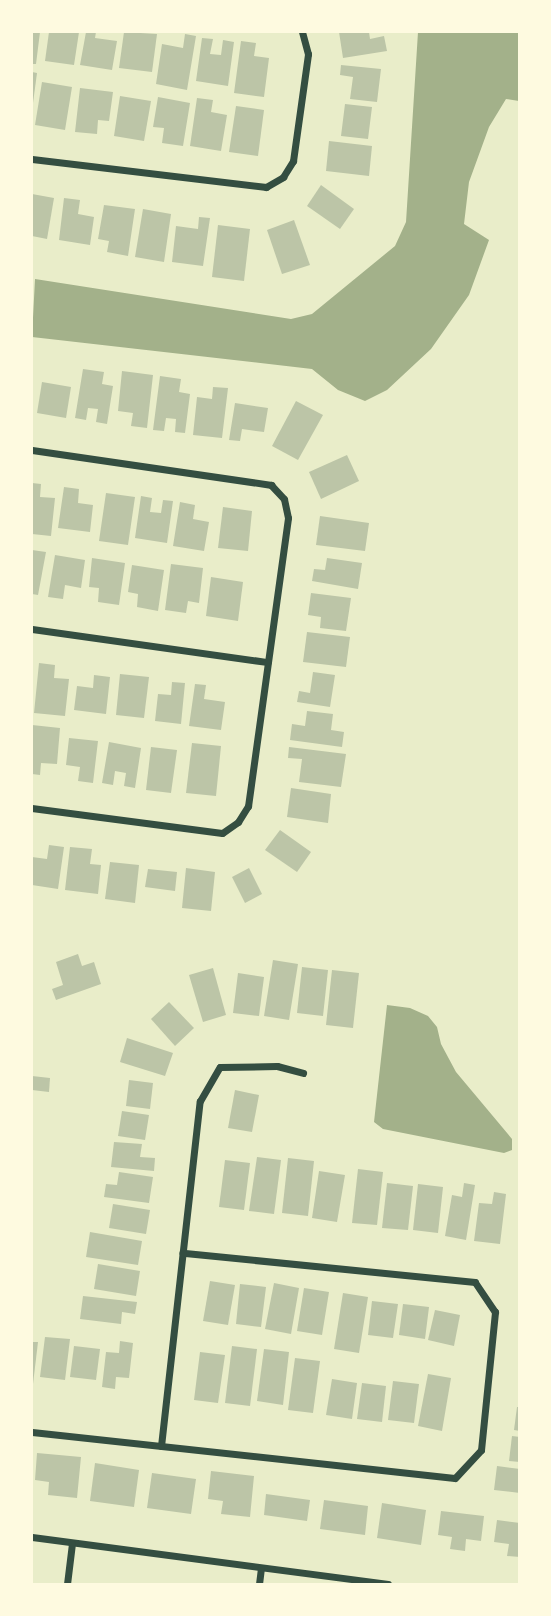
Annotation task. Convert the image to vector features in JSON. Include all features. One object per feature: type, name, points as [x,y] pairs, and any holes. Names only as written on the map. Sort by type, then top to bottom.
[{"type":"street","points":[[32,159],[266,187],[283,177],[293,161],[308,54],[302,32]]},
{"type":"street","points":[[32,450],[271,485],[284,499],[288,518],[248,806],[239,822],[222,833],[32,808]]},
{"type":"street","points":[[32,629],[268,662]]},
{"type":"street","points":[[161,1446],[200,1101],[220,1067],[277,1066],[303,1073]]},
{"type":"street","points":[[32,1432],[455,1478],[481,1450],[495,1312],[475,1282],[182,1253]]},
{"type":"street","points":[[32,1537],[388,1584]]},
{"type":"street","points":[[67,1584],[72,1543]]},
{"type":"street","points":[[259,1584],[261,1568]]},
{"type":"shaded area","points":[[418,32],[519,32],[519,101],[506,99],[489,127],[469,182],[464,224],[489,240],[469,295],[431,349],[387,390],[365,401],[338,390],[312,369],[32,337],[35,279],[291,319],[312,314],[395,246],[406,222]]},
{"type":"shaded area","points":[[387,1005],[410,1008],[428,1016],[437,1027],[441,1044],[456,1072],[512,1139],[512,1150],[504,1153],[383,1129],[374,1122]]},
{"type":"building","points":[[32,32],[40,32],[36,64],[32,64]]},
{"type":"building","points":[[49,32],[79,32],[74,65],[45,61]]},
{"type":"building","points":[[86,32],[96,32],[95,38],[117,41],[112,70],[80,65]]},
{"type":"building","points":[[124,32],[157,34],[152,72],[119,68]]},
{"type":"building","points":[[339,32],[369,32],[370,39],[384,36],[387,51],[343,58]]},
{"type":"building","points":[[185,34],[196,36],[187,90],[156,84],[162,44],[183,48]]},
{"type":"building","points":[[202,38],[213,39],[210,54],[221,55],[223,40],[234,42],[228,86],[196,81]]},
{"type":"building","points":[[241,41],[256,43],[254,56],[269,58],[264,97],[234,93]]},
{"type":"building","points":[[341,65],[381,69],[377,102],[350,99],[353,77],[340,75]]},
{"type":"building","points":[[32,72],[37,73],[33,103],[32,103]]},
{"type":"building","points":[[42,82],[72,87],[65,130],[35,125]]},
{"type":"building","points":[[80,88],[113,92],[109,121],[98,120],[97,134],[75,132]]},
{"type":"building","points":[[120,96],[151,101],[144,141],[114,136]]},
{"type":"building","points":[[158,97],[190,103],[183,146],[162,143],[164,128],[153,127]]},
{"type":"building","points":[[197,98],[213,100],[211,112],[227,115],[221,151],[190,146]]},
{"type":"building","points":[[345,104],[372,107],[368,139],[341,136]]},
{"type":"building","points":[[236,106],[264,110],[258,156],[229,152]]},
{"type":"building","points":[[329,141],[372,146],[369,176],[326,171]]},
{"type":"building","points":[[321,185],[354,209],[340,229],[307,206]]},
{"type":"building","points":[[32,194],[54,198],[47,239],[32,236]]},
{"type":"building","points":[[64,198],[80,200],[78,214],[94,217],[90,245],[59,240]]},
{"type":"building","points":[[104,205],[135,209],[128,256],[107,252],[109,241],[98,239]]},
{"type":"building","points":[[143,209],[171,214],[164,262],[135,257]]},
{"type":"building","points":[[199,217],[210,218],[203,266],[172,262],[176,226],[198,229]]},
{"type":"building","points":[[294,220],[310,265],[282,274],[267,230]]},
{"type":"building","points":[[218,225],[250,229],[244,281],[212,277]]},
{"type":"building","points":[[83,369],[104,372],[102,384],[113,386],[107,424],[96,422],[98,409],[88,408],[86,420],[75,418]]},
{"type":"building","points":[[122,371],[153,375],[147,428],[131,426],[133,413],[118,411]]},
{"type":"building","points":[[160,376],[181,379],[179,392],[190,394],[185,433],[175,432],[176,419],[166,418],[164,431],[153,430]]},
{"type":"building","points":[[42,382],[71,387],[66,418],[37,413]]},
{"type":"building","points":[[213,387],[228,388],[222,438],[193,435],[197,397],[212,399]]},
{"type":"building","points":[[296,401],[323,415],[298,460],[272,446]]},
{"type":"building","points":[[235,403],[268,408],[264,432],[242,429],[240,441],[229,440]]},
{"type":"building","points":[[347,455],[359,481],[321,499],[309,472]]},
{"type":"building","points":[[32,483],[41,484],[40,497],[55,498],[51,536],[32,534]]},
{"type":"building","points":[[64,487],[79,489],[78,503],[93,505],[90,532],[58,528]]},
{"type":"building","points":[[106,493],[135,497],[128,545],[99,541]]},
{"type":"building","points":[[141,496],[152,498],[150,512],[161,513],[163,500],[173,501],[167,543],[135,538]]},
{"type":"building","points":[[180,502],[195,505],[193,519],[209,522],[204,551],[173,546]]},
{"type":"building","points":[[223,507],[252,511],[248,551],[218,548]]},
{"type":"building","points":[[320,516],[369,523],[365,551],[316,545]]},
{"type":"building","points":[[32,550],[46,552],[38,595],[32,594]]},
{"type":"building","points":[[55,555],[85,560],[81,588],[65,585],[63,599],[48,597]]},
{"type":"building","points":[[92,558],[125,563],[119,605],[98,602],[99,588],[89,587]]},
{"type":"building","points":[[327,558],[362,563],[358,589],[312,581],[314,569],[325,570]]},
{"type":"building","points":[[171,564],[203,568],[199,603],[188,601],[186,613],[165,610]]},
{"type":"building","points":[[132,565],[164,570],[158,611],[137,607],[138,594],[128,592]]},
{"type":"building","points":[[211,577],[243,582],[238,621],[206,616]]},
{"type":"building","points":[[311,593],[351,598],[346,631],[320,628],[321,617],[308,615]]},
{"type":"building","points":[[307,632],[350,637],[346,667],[303,662]]},
{"type":"building","points":[[39,663],[55,665],[54,678],[69,679],[65,716],[34,713]]},
{"type":"building","points":[[313,672],[335,675],[330,707],[297,702],[299,691],[310,693]]},
{"type":"building","points":[[120,674],[149,677],[144,718],[116,715]]},
{"type":"building","points":[[94,675],[110,677],[106,714],[74,710],[77,686],[93,688]]},
{"type":"building","points":[[172,682],[185,683],[181,724],[155,721],[158,694],[171,695]]},
{"type":"building","points":[[195,684],[206,685],[204,699],[225,702],[221,730],[189,726]]},
{"type":"building","points":[[307,711],[333,714],[331,730],[344,732],[342,747],[290,740],[292,724],[305,726]]},
{"type":"building","points":[[32,725],[60,728],[57,764],[41,763],[40,775],[32,774]]},
{"type":"building","points":[[69,738],[98,741],[93,783],[78,781],[80,767],[66,765]]},
{"type":"building","points":[[109,742],[141,748],[135,788],[124,786],[126,773],[115,771],[113,785],[102,783]]},
{"type":"building","points":[[192,743],[221,746],[216,796],[186,793]]},
{"type":"building","points":[[151,747],[177,750],[171,793],[146,790]]},
{"type":"building","points":[[289,747],[346,754],[341,787],[299,782],[302,759],[288,758]]},
{"type":"building","points":[[291,788],[331,794],[328,823],[287,817]]},
{"type":"building","points":[[280,830],[311,852],[297,872],[265,850]]},
{"type":"building","points":[[49,845],[64,847],[58,889],[32,885],[32,857],[47,859]]},
{"type":"building","points":[[70,847],[92,849],[90,864],[101,865],[98,894],[65,890]]},
{"type":"building","points":[[110,862],[139,865],[135,903],[105,899]]},
{"type":"building","points":[[186,868],[215,872],[211,911],[182,908]]},
{"type":"building","points":[[249,868],[262,894],[245,903],[232,877]]},
{"type":"building","points":[[148,869],[177,872],[175,891],[145,887]]},
{"type":"building","points":[[78,954],[82,966],[94,962],[101,984],[56,1000],[52,989],[63,985],[56,962]]},
{"type":"building","points":[[273,960],[298,964],[289,1020],[264,1016]]},
{"type":"building","points":[[302,967],[328,970],[323,1016],[297,1013]]},
{"type":"building","points":[[213,968],[226,1015],[203,1022],[189,975]]},
{"type":"building","points":[[332,970],[359,973],[353,1028],[326,1025]]},
{"type":"building","points":[[238,973],[264,977],[259,1016],[233,1013]]},
{"type":"building","points":[[169,1002],[194,1028],[175,1046],[151,1019]]},
{"type":"building","points":[[127,1038],[173,1053],[165,1076],[120,1062]]},
{"type":"building","points":[[32,1076],[50,1078],[49,1092],[32,1090]]},
{"type":"building","points":[[129,1080],[153,1083],[150,1109],[126,1106]]},
{"type":"building","points":[[235,1090],[259,1095],[252,1132],[228,1128]]},
{"type":"building","points":[[122,1111],[149,1115],[145,1140],[118,1136]]},
{"type":"building","points":[[114,1142],[142,1144],[140,1157],[155,1158],[154,1171],[111,1167]]},
{"type":"building","points":[[257,1157],[281,1160],[274,1214],[249,1211]]},
{"type":"building","points":[[288,1158],[314,1161],[308,1216],[282,1213]]},
{"type":"building","points":[[225,1160],[250,1163],[244,1210],[219,1207]]},
{"type":"building","points":[[358,1169],[383,1172],[377,1225],[352,1223]]},
{"type":"building","points":[[319,1171],[345,1175],[337,1222],[312,1218]]},
{"type":"building","points":[[119,1172],[153,1177],[149,1203],[104,1197],[106,1184],[117,1185]]},
{"type":"building","points":[[387,1183],[413,1186],[408,1230],[382,1228]]},
{"type":"building","points":[[464,1183],[475,1185],[466,1240],[445,1236],[452,1195],[462,1197]]},
{"type":"building","points":[[418,1184],[443,1187],[438,1233],[413,1230]]},
{"type":"building","points":[[494,1192],[506,1194],[500,1244],[474,1241],[479,1203],[492,1204]]},
{"type":"building","points":[[113,1204],[150,1210],[146,1234],[109,1228]]},
{"type":"building","points":[[90,1232],[142,1241],[138,1265],[86,1257]]},
{"type":"building","points":[[98,1264],[140,1271],[136,1296],[94,1289]]},
{"type":"building","points":[[210,1281],[235,1285],[228,1325],[203,1321]]},
{"type":"building","points":[[274,1283],[299,1288],[291,1334],[265,1329]]},
{"type":"building","points":[[240,1284],[266,1287],[261,1327],[236,1324]]},
{"type":"building","points":[[304,1288],[329,1292],[322,1335],[297,1331]]},
{"type":"building","points":[[343,1293],[368,1297],[359,1353],[334,1349]]},
{"type":"building","points":[[83,1296],[137,1302],[135,1314],[122,1312],[121,1324],[80,1319]]},
{"type":"building","points":[[372,1301],[398,1304],[393,1338],[368,1335]]},
{"type":"building","points":[[403,1304],[429,1307],[425,1339],[399,1335]]},
{"type":"building","points":[[435,1310],[460,1315],[454,1346],[428,1340]]},
{"type":"building","points":[[45,1337],[70,1339],[65,1380],[40,1377]]},
{"type":"building","points":[[120,1341],[133,1343],[129,1378],[116,1377],[115,1389],[102,1387],[106,1352],[119,1353]]},
{"type":"building","points":[[32,1342],[38,1342],[33,1384],[32,1383]]},
{"type":"building","points":[[74,1346],[100,1349],[96,1380],[70,1377]]},
{"type":"building","points":[[232,1346],[257,1349],[250,1406],[225,1403]]},
{"type":"building","points":[[264,1349],[289,1352],[283,1405],[257,1401]]},
{"type":"building","points":[[200,1352],[225,1355],[218,1403],[194,1400]]},
{"type":"building","points":[[295,1358],[320,1361],[313,1413],[288,1410]]},
{"type":"building","points":[[428,1374],[451,1378],[442,1431],[418,1426]]},
{"type":"building","points":[[332,1379],[357,1383],[352,1419],[326,1415]]},
{"type":"building","points":[[393,1381],[419,1384],[414,1423],[388,1420]]},
{"type":"building","points":[[362,1383],[386,1386],[382,1422],[357,1419]]},
{"type":"building","points":[[517,1407],[520,1407],[520,1431],[514,1430]]},
{"type":"building","points":[[512,1436],[520,1437],[520,1462],[509,1461]]},
{"type":"building","points":[[37,1453],[81,1457],[77,1498],[48,1495],[49,1482],[35,1480]]},
{"type":"building","points":[[95,1463],[139,1470],[134,1507],[90,1501]]},
{"type":"building","points":[[497,1466],[520,1469],[520,1493],[494,1490]]},
{"type":"building","points":[[211,1471],[254,1476],[250,1517],[221,1514],[223,1501],[208,1499]]},
{"type":"building","points":[[152,1473],[196,1479],[191,1514],[147,1508]]},
{"type":"building","points":[[266,1494],[310,1500],[307,1521],[264,1515]]},
{"type":"building","points":[[324,1500],[368,1506],[365,1535],[320,1529]]},
{"type":"building","points":[[382,1503],[426,1510],[421,1545],[377,1538]]},
{"type":"building","points":[[441,1511],[484,1516],[481,1541],[466,1539],[465,1551],[450,1549],[452,1537],[438,1535]]},
{"type":"building","points":[[497,1520],[520,1523],[520,1557],[507,1556],[509,1544],[494,1542]]}]
